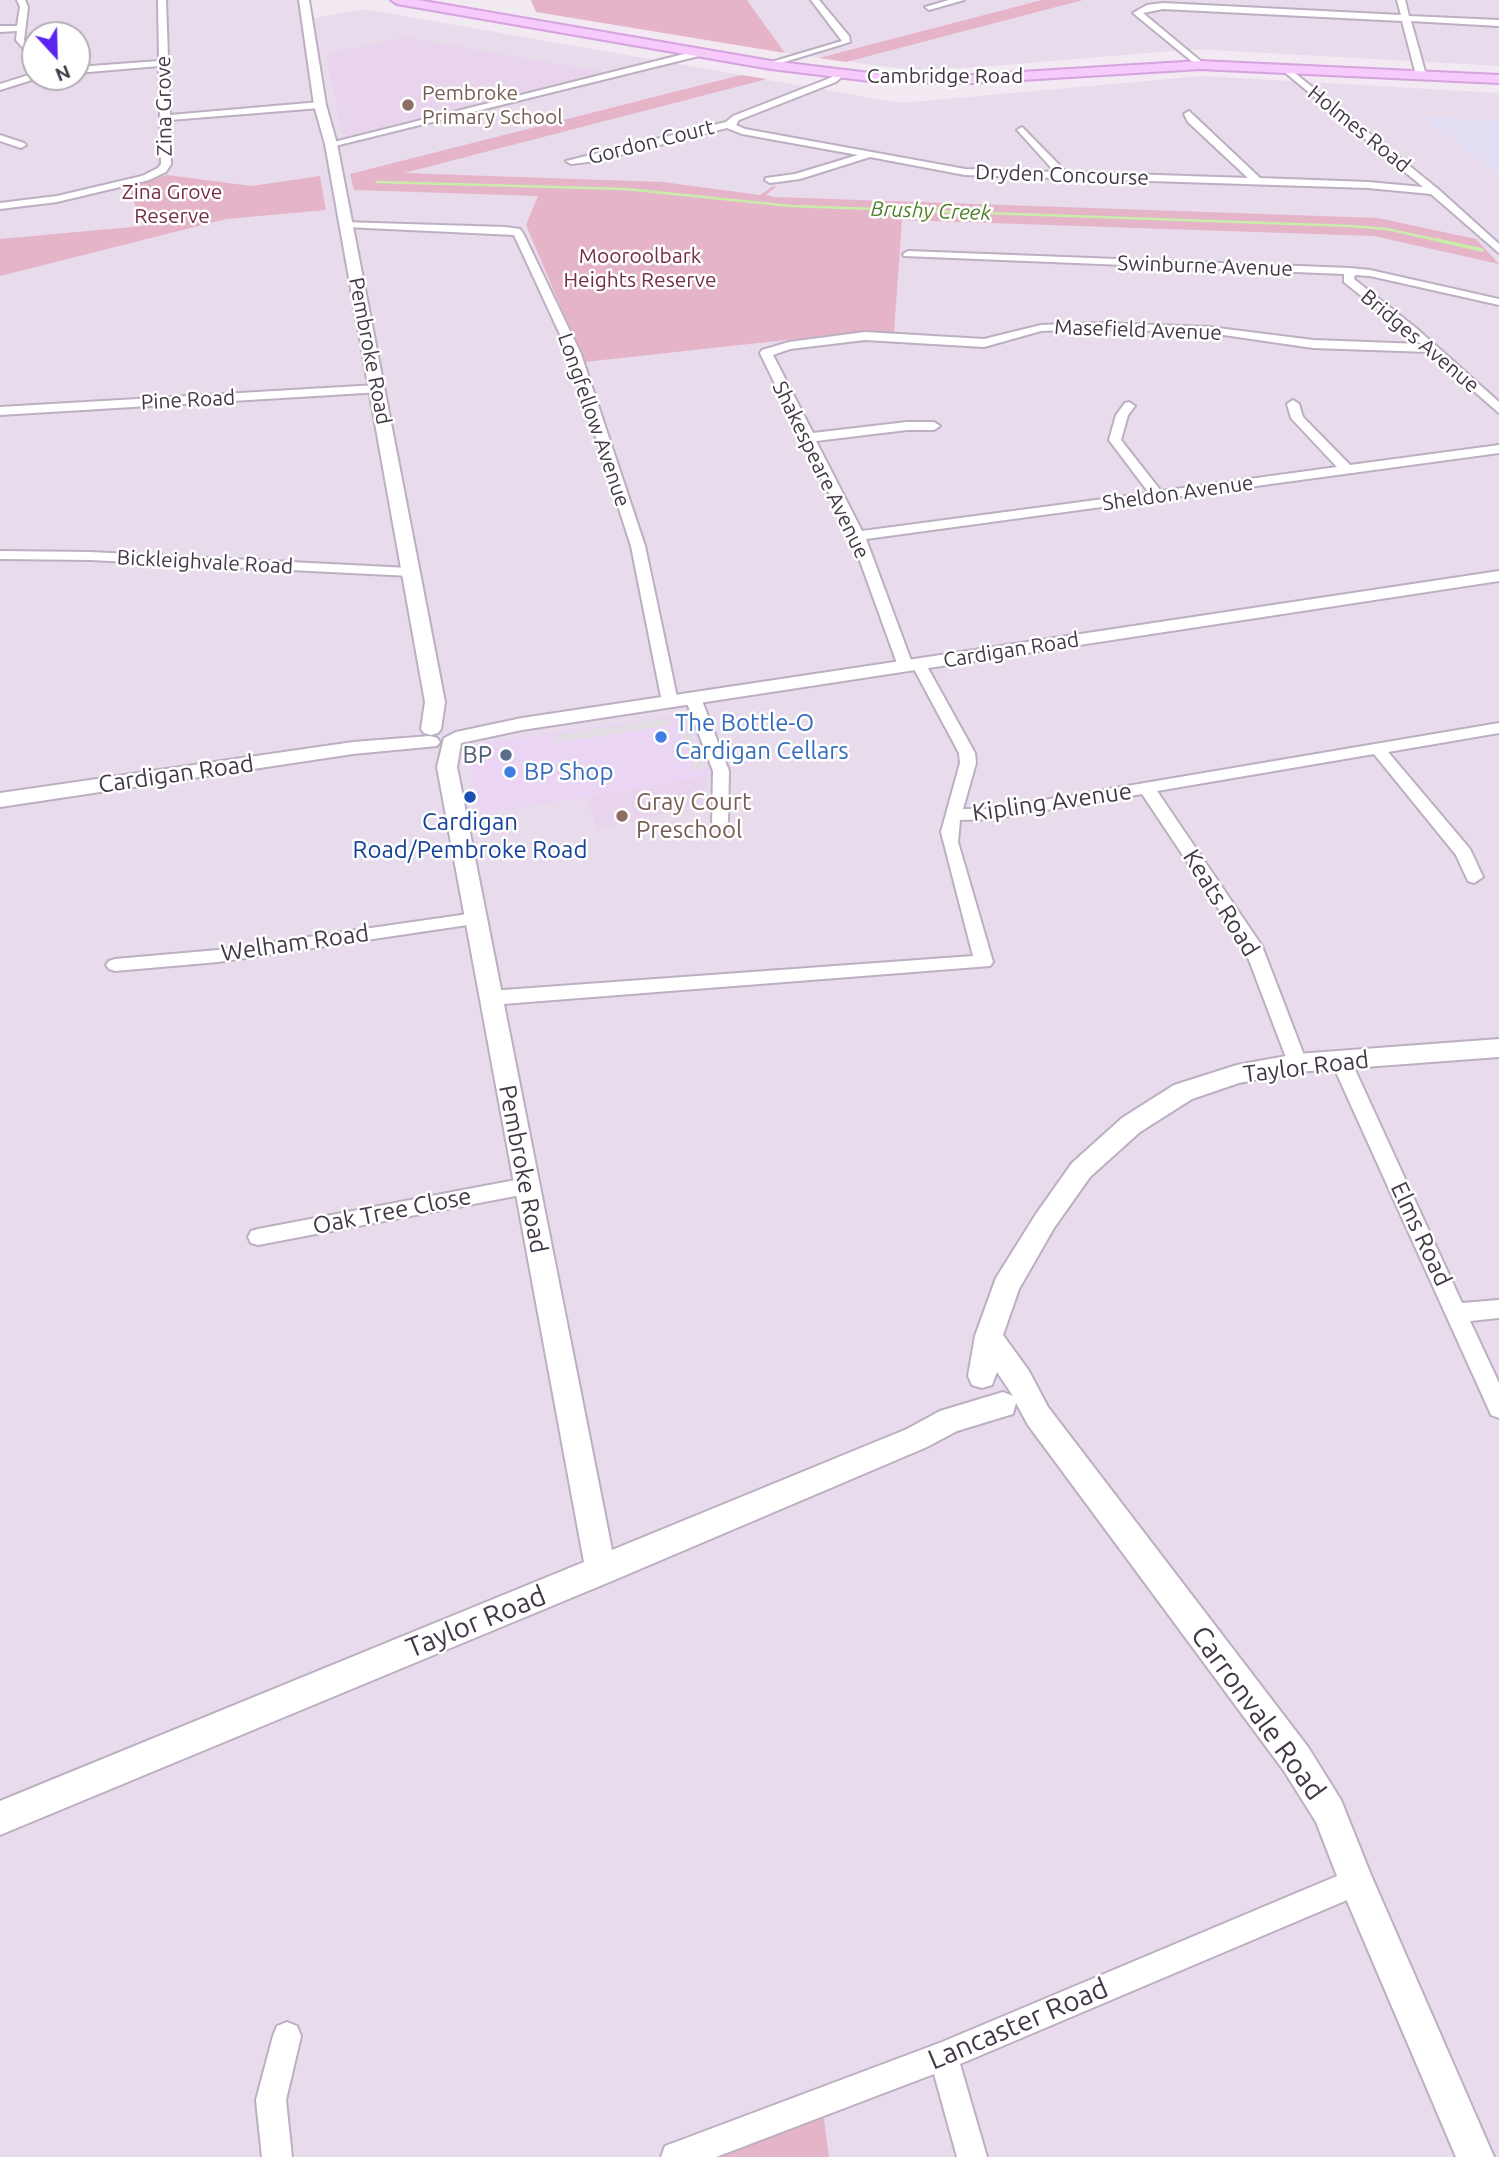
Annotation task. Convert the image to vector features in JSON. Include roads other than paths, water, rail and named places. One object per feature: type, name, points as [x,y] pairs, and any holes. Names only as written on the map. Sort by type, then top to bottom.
[{"type":"main road","name":"Cambridge Road","points":[[397,0],[426,2],[771,65],[907,79],[972,79],[1200,65],[1499,79]]},
{"type":"street","points":[[22,0],[22,21]]},
{"type":"street","name":"Zina Grove","points":[[0,206],[57,199],[153,175],[166,164],[162,0]]},
{"type":"street","name":"Pembroke Road","points":[[304,0],[320,105],[331,144],[475,919],[601,1571]]},
{"type":"street","points":[[771,65],[846,42],[846,38],[815,0]]},
{"type":"street","points":[[929,7],[961,0]]},
{"type":"street","points":[[1254,0],[1256,10]]},
{"type":"street","points":[[1401,0],[1421,75]]},
{"type":"street","points":[[1200,65],[1137,13],[1150,7],[1163,6],[1499,23]]},
{"type":"street","points":[[0,29],[21,28],[21,41]]},
{"type":"street","points":[[331,144],[700,53]]},
{"type":"street","points":[[91,69],[163,63]]},
{"type":"street","name":"Holmes Road","points":[[1285,68],[1354,128],[1434,191]]},
{"type":"street","points":[[730,124],[736,118],[833,80],[840,74]]},
{"type":"street","points":[[0,87],[21,80]]},
{"type":"street","points":[[165,118],[320,105]]},
{"type":"street","points":[[1189,114],[1191,120],[1257,181]]},
{"type":"street","name":"Dryden Concourse","points":[[730,124],[742,131],[957,171],[1368,185],[1434,191]]},
{"type":"street","name":"Gordon Court","points":[[571,161],[596,158],[730,124]]},
{"type":"street","points":[[1022,130],[1063,175]]},
{"type":"street","points":[[0,138],[21,145]]},
{"type":"street","points":[[770,180],[796,177],[870,155]]},
{"type":"street","points":[[1434,191],[1499,250]]},
{"type":"street","name":"Longfellow Avenue","points":[[346,224],[516,231],[575,354],[638,546],[670,702]]},
{"type":"street","name":"Swinburne Avenue","points":[[908,254],[1350,271],[1370,273],[1499,302]]},
{"type":"street","name":"Bridges Avenue","points":[[1350,271],[1348,280],[1499,409]]},
{"type":"street","name":"Masefield Avenue","points":[[766,353],[789,346],[864,336],[984,343],[1041,328],[1100,326],[1210,330],[1313,344],[1430,348]]},
{"type":"street","name":"Shakespeare Avenue","points":[[766,353],[858,536],[913,665],[967,753],[968,763],[953,815]]},
{"type":"street","name":"Pine Road","points":[[0,411],[377,389]]},
{"type":"street","points":[[1293,404],[1297,418],[1346,470]]},
{"type":"street","points":[[1129,406],[1122,415],[1115,440],[1158,496]]},
{"type":"street","points":[[807,438],[907,426],[934,426]]},
{"type":"street","name":"Sheldon Avenue","points":[[858,536],[1499,449]]},
{"type":"street","name":"Bickleighvale Road","points":[[0,555],[89,556],[411,572]]},
{"type":"street","name":"Cardigan Road","points":[[0,800],[353,748],[442,739],[522,724],[1499,576]]},
{"type":"street","points":[[693,698],[721,771],[720,822]]},
{"type":"street","name":"Kipling Avenue","points":[[490,998],[984,962],[950,842],[953,815],[991,814],[1499,728]]},
{"type":"street","points":[[1377,748],[1464,853],[1474,877]]},
{"type":"street","name":"Keats Road","points":[[1147,789],[1253,946],[1297,1063]]},
{"type":"street","name":"Welham Road","points":[[115,965],[218,956],[475,919]]},
{"type":"street","name":"Taylor Road","points":[[950,1420],[980,1381],[989,1336],[1006,1286],[1045,1221],[1081,1170],[1131,1125],[1182,1092],[1237,1074],[1297,1063],[1499,1048]]},
{"type":"street","name":"Elms Road","points":[[1341,1061],[1499,1408]]},
{"type":"street","name":"Oak Tree Close","points":[[258,1237],[526,1186]]},
{"type":"street","points":[[1457,1313],[1499,1309]]},
{"type":"street","points":[[980,1381],[988,1401],[1017,1396],[989,1336]]},
{"type":"street","name":"Taylor Road","points":[[0,1818],[601,1571],[917,1438],[950,1420],[1017,1396]]},
{"type":"street","name":"Carronvale Road","points":[[1017,1396],[1296,1759],[1328,1812],[1475,2157]]},
{"type":"street","name":"Lancaster Road","points":[[676,2157],[943,2056],[1356,1882]]},
{"type":"street","points":[[277,2157],[271,2100],[287,2036]]},
{"type":"street","points":[[943,2056],[972,2157]]},
{"type":"waterway","name":"Brushy Creek","points":[[377,182],[626,189],[791,206],[1350,226],[1387,229],[1445,242]]},
{"type":"waterway","name":"Brushy Creek","points":[[1437,240],[1482,250]]},
{"type":"place","name":"Pembroke Primary School","points":[[408,105]]},
{"type":"place","name":"The Bottle-O Cardigan Cellars","points":[[661,737]]},
{"type":"place","name":"BP","points":[[506,755]]},
{"type":"place","name":"BP Shop","points":[[510,772]]},
{"type":"place","name":"Cardigan Road/Pembroke Road","points":[[470,797]]},
{"type":"place","name":"Gray Court Preschool","points":[[622,816]]},
{"type":"park label","name":"Zina Grove Reserve","points":[[172,204]]},
{"type":"park label","name":"Mooroolbark Heights Reserve","points":[[640,268]]}]
